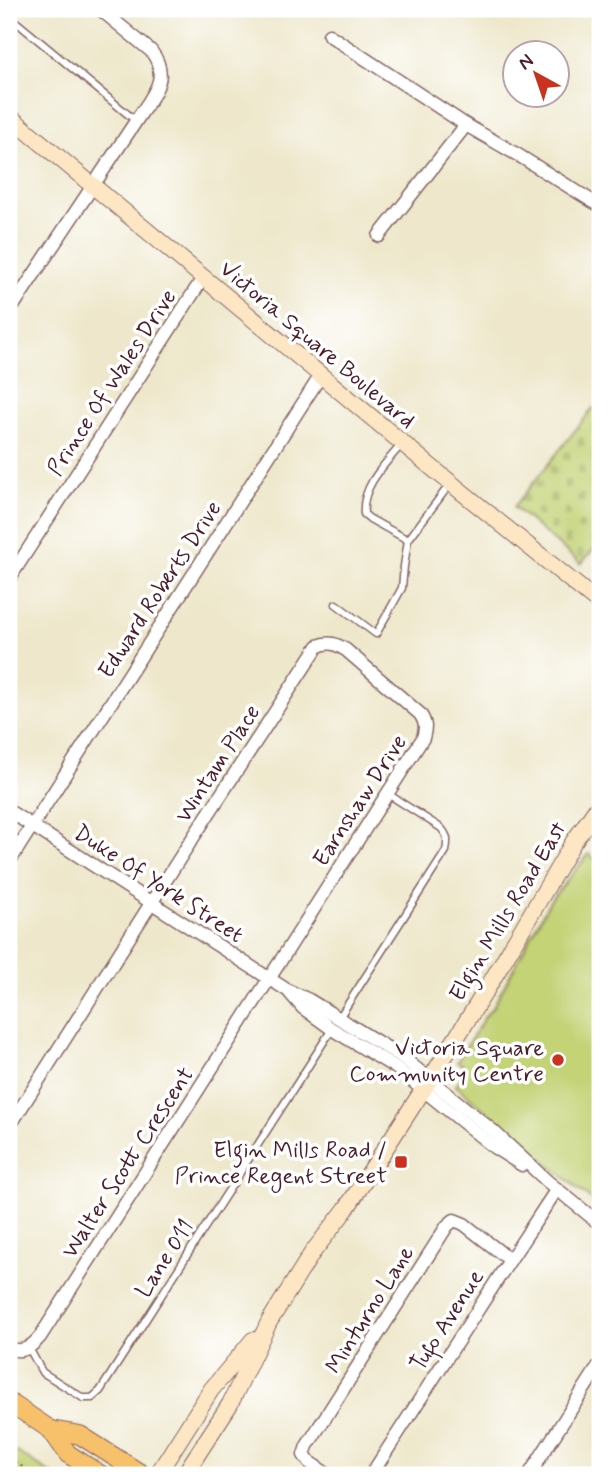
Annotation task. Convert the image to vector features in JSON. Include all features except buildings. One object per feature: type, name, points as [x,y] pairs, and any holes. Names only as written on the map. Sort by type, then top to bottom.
[{"type":"main road","name":"Victoria Square Boulevard","points":[[9,116],[402,444],[600,604]]},
{"type":"main road","name":"Elgin Mills Road East","points":[[184,1475],[230,1404],[269,1322],[312,1252],[346,1209],[426,1085],[600,804]]},
{"type":"main road","name":"Elgin Mills Road East","points":[[157,1475],[211,1390],[269,1322]]},
{"type":"main road","points":[[9,1402],[51,1430],[68,1454],[101,1475]]},
{"type":"main road","points":[[51,1430],[80,1435],[144,1475]]},
{"type":"street","points":[[9,312],[136,121],[161,78],[161,69],[151,51],[100,9]]},
{"type":"street","points":[[329,35],[466,125],[600,206]]},
{"type":"street","points":[[379,236],[466,125]]},
{"type":"street","name":"Prince Of Wales Drive","points":[[9,579],[13,564],[203,278]]},
{"type":"street","name":"Edward Roberts Drive","points":[[32,826],[321,375]]},
{"type":"street","name":"Earnshaw Drive","points":[[269,978],[388,794],[423,738],[426,728],[425,720],[413,708],[346,650],[335,643],[318,646]]},
{"type":"street","name":"Wintam Place","points":[[9,1127],[318,646]]},
{"type":"street","name":"Duke Of York Street","points":[[9,811],[287,990],[309,1000],[395,1067],[426,1085],[495,1148],[552,1185],[600,1224]]},
{"type":"street","points":[[9,862],[32,826]]},
{"type":"street","name":"Walter Scott Crescent","points":[[29,1348],[40,1337],[269,978]]},
{"type":"street","name":"Tufo Avenue","points":[[371,1475],[510,1259],[552,1185]]},
{"type":"street","name":"Minturno Lane","points":[[328,1475],[309,1462],[304,1455],[307,1447],[447,1226],[454,1220],[464,1224],[510,1259]]},
{"type":"street","points":[[9,1348],[18,1351],[29,1348]]},
{"type":"street","points":[[529,1475],[600,1364]]},
{"type":"lane","points":[[14,9],[9,16],[136,121]]},
{"type":"lane","points":[[402,444],[374,478],[363,505],[364,513],[370,519],[408,540]]},
{"type":"lane","points":[[336,604],[376,634],[402,588],[408,540],[451,483]]},
{"type":"lane","name":"Lane 011","points":[[29,1348],[42,1372],[83,1398],[92,1398],[100,1391],[446,851],[448,840],[441,828],[388,794]]},
{"type":"path","points":[[9,1458],[34,1475]]},
{"type":"green space","points":[[593,408],[600,413],[600,542],[581,564],[514,507]]},
{"type":"green space","points":[[589,854],[600,863],[600,1207],[455,1085],[462,1077],[462,1064],[457,1062],[493,1007],[549,902]]},
{"type":"green space","points":[[9,1447],[53,1475],[9,1475]]},
{"type":"place","name":"Victoria Square Community Centre","points":[[558,1060]]},
{"type":"place","name":"Elgin Mills Road / Prince Regent Street","points":[[401,1162]]}]
